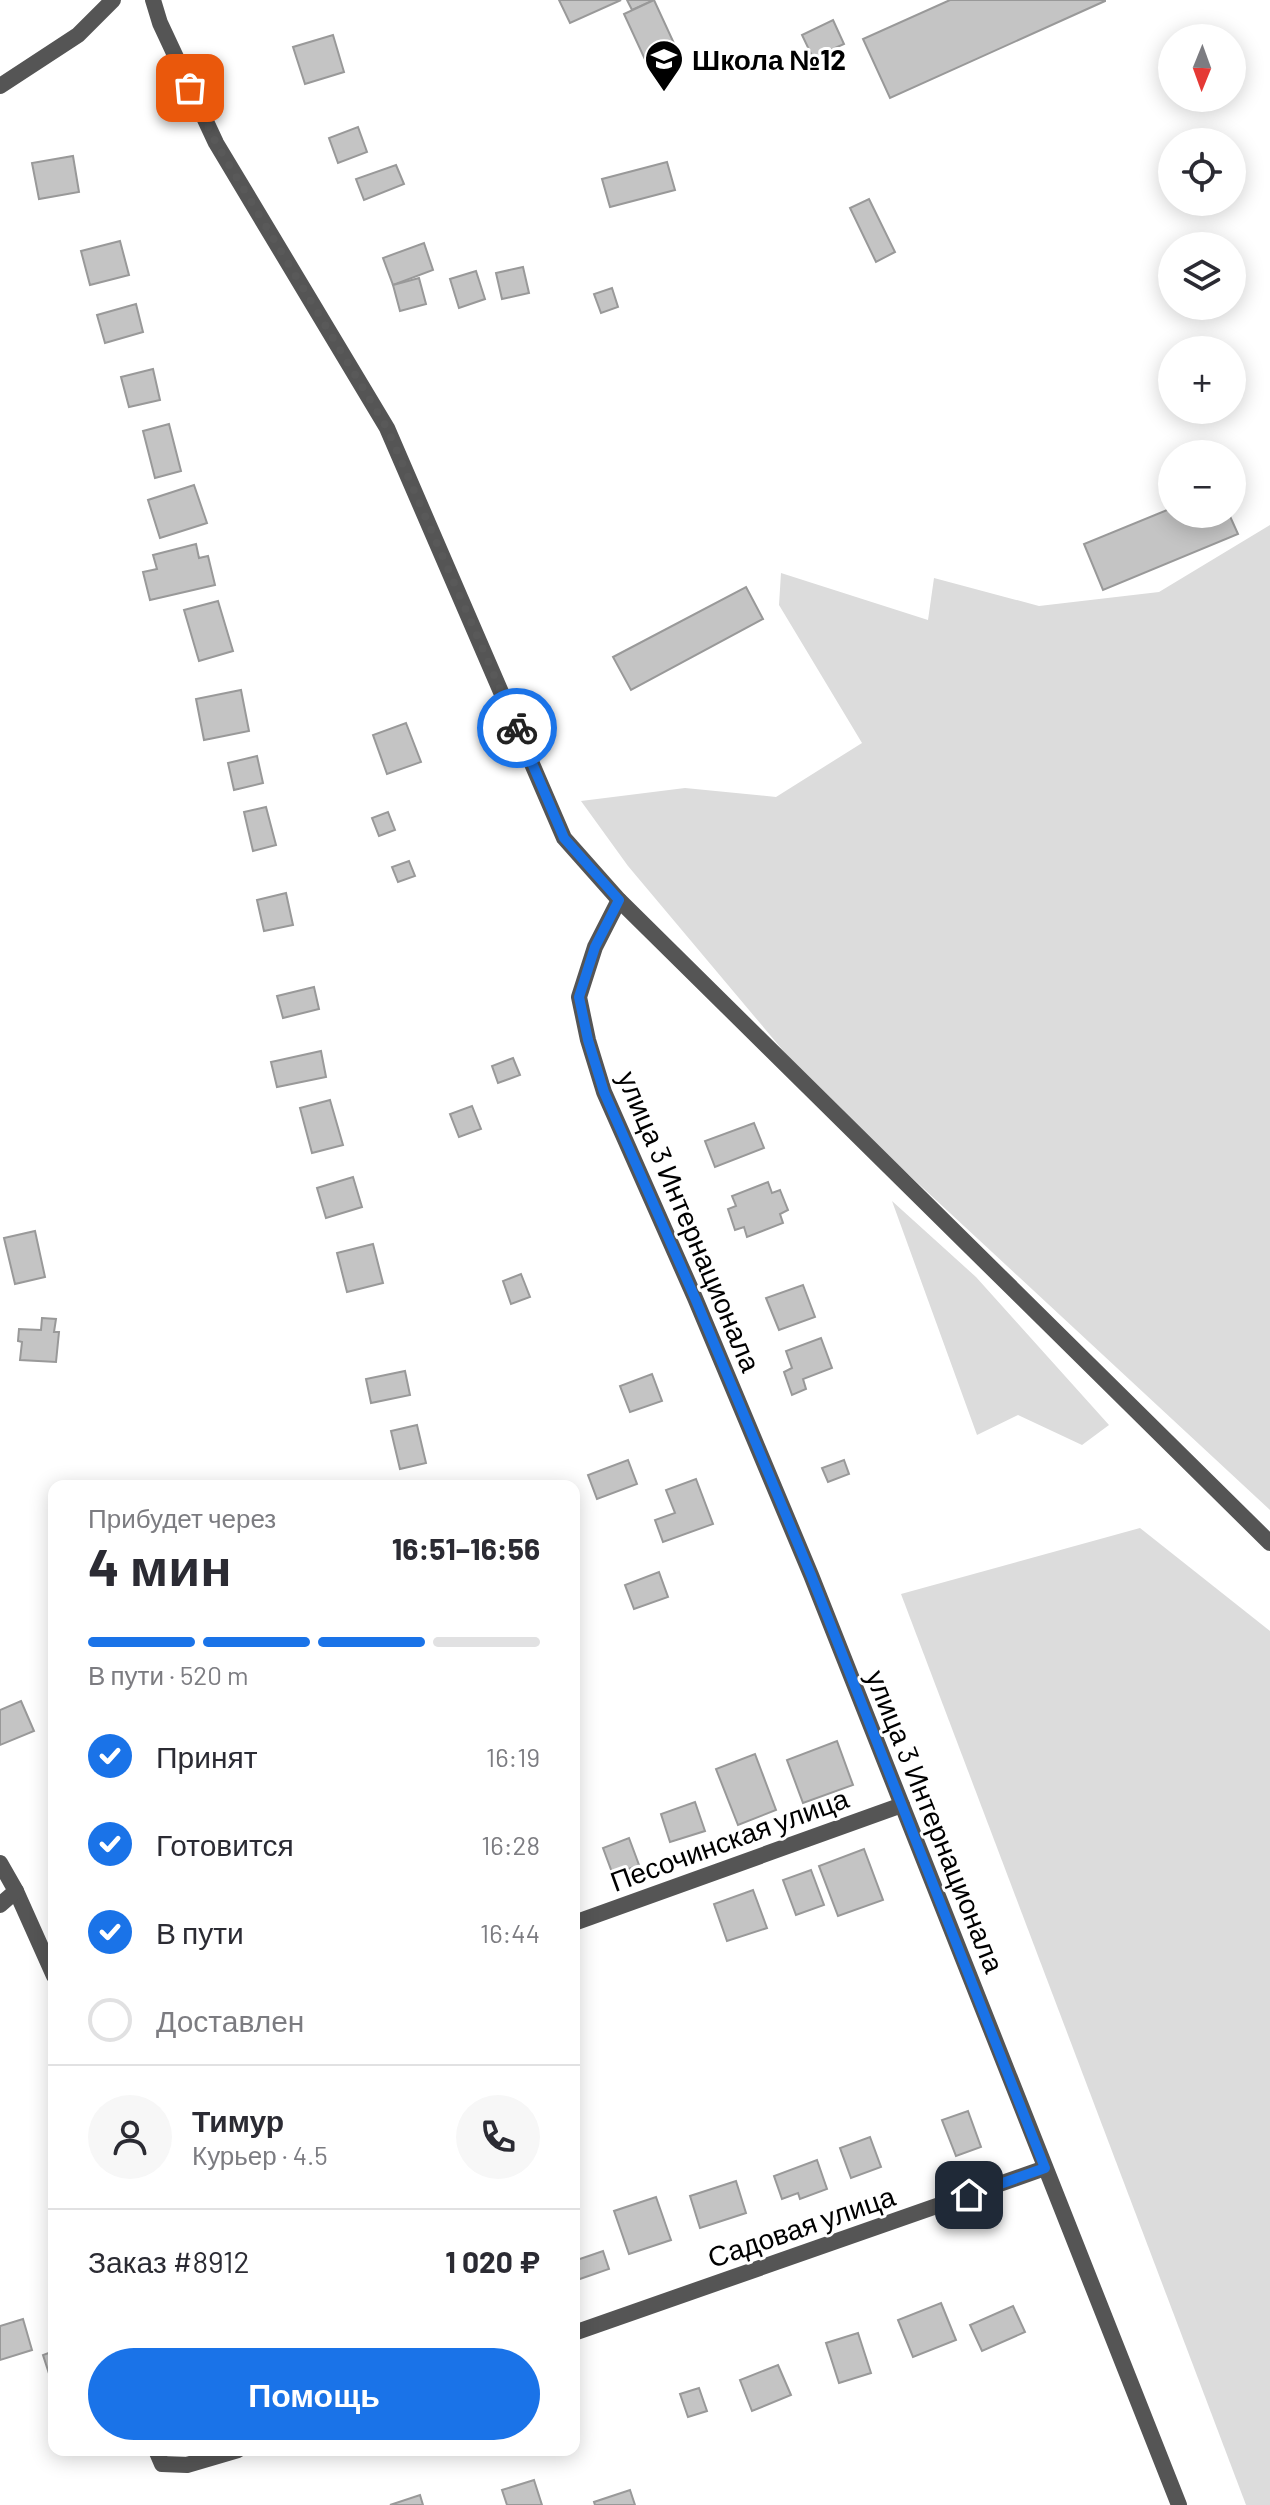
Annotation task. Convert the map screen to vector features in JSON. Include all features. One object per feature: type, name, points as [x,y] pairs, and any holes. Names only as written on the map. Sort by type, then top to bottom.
[{"type":"street","points":[[0,86],[78,35],[113,0]]},
{"type":"street","points":[[153,0],[160,23],[216,143],[387,428],[564,838],[619,900],[1270,1543]]},
{"type":"street","name":"улица 3 Интернационала","points":[[619,900],[595,947],[579,997],[604,1092],[695,1298],[811,1575],[1179,2505]]},
{"type":"street","name":"Песочинская улица","points":[[580,1921],[902,1805]]},
{"type":"street","points":[[0,1863],[48,1963]]},
{"type":"street","points":[[0,1905],[16,1891]]},
{"type":"street","name":"Садовая улица","points":[[580,2331],[1045,2168]]},
{"type":"street","points":[[159,2457],[187,2465],[218,2456]]},
{"type":"shaded area","points":[[1270,525],[1270,1510],[812,1085],[628,866],[581,801],[685,788],[776,797],[862,743],[779,605],[781,573],[928,620],[934,578],[1039,606],[1159,592]]},
{"type":"shaded area","points":[[892,1201],[976,1277],[1109,1425],[1082,1445],[1018,1415],[977,1435]]},
{"type":"shaded area","points":[[1140,1528],[1270,1631],[1270,2505],[1246,2505],[901,1594]]},
{"type":"building","points":[[559,0],[621,0],[570,23]]},
{"type":"building","points":[[627,0],[654,0],[632,10]]},
{"type":"building","points":[[654,0],[678,52],[648,66],[624,14]]},
{"type":"building","points":[[950,0],[1105,1],[890,98],[863,39]]},
{"type":"building","points":[[833,20],[844,44],[813,58],[802,35]]},
{"type":"building","points":[[333,35],[344,72],[305,84],[293,47]]},
{"type":"building","points":[[358,127],[367,152],[338,163],[329,138]]},
{"type":"building","points":[[73,156],[79,192],[39,199],[32,163]]},
{"type":"building","points":[[667,162],[675,190],[610,207],[602,179]]},
{"type":"building","points":[[396,165],[404,184],[364,200],[356,179]]},
{"type":"building","points":[[869,199],[895,252],[876,262],[850,208]]},
{"type":"building","points":[[120,241],[129,275],[90,285],[81,251]]},
{"type":"building","points":[[424,243],[433,270],[393,285],[383,258]]},
{"type":"building","points":[[523,267],[529,293],[502,299],[496,273]]},
{"type":"building","points":[[476,271],[485,299],[459,308],[450,279]]},
{"type":"building","points":[[419,278],[426,304],[400,311],[393,285]]},
{"type":"building","points":[[612,288],[618,307],[601,313],[594,294]]},
{"type":"building","points":[[136,304],[143,332],[105,343],[97,315]]},
{"type":"building","points":[[153,369],[160,400],[129,407],[121,377]]},
{"type":"building","points":[[169,424],[181,471],[155,478],[143,431]]},
{"type":"building","points":[[194,485],[207,523],[160,538],[148,500]]},
{"type":"building","points":[[1158,514],[1158,528],[1235,528],[1238,534],[1103,590],[1084,544]]},
{"type":"building","points":[[196,544],[199,558],[208,556],[215,585],[150,600],[143,572],[157,569],[153,555]]},
{"type":"building","points":[[746,587],[763,619],[631,690],[613,657]]},
{"type":"building","points":[[218,601],[233,651],[199,661],[184,610]]},
{"type":"building","points":[[241,690],[249,731],[204,740],[196,699]]},
{"type":"building","points":[[406,723],[421,762],[387,774],[373,735]]},
{"type":"building","points":[[257,756],[263,783],[234,790],[228,763]]},
{"type":"building","points":[[266,807],[276,845],[253,851],[244,812]]},
{"type":"building","points":[[388,812],[395,830],[379,836],[372,818]]},
{"type":"building","points":[[409,861],[415,876],[398,882],[392,867]]},
{"type":"building","points":[[286,893],[293,925],[264,931],[257,900]]},
{"type":"building","points":[[314,987],[319,1009],[283,1018],[277,996]]},
{"type":"building","points":[[321,1051],[326,1077],[277,1087],[271,1062]]},
{"type":"building","points":[[513,1058],[520,1075],[498,1083],[492,1066]]},
{"type":"building","points":[[330,1100],[343,1145],[312,1153],[300,1108]]},
{"type":"building","points":[[472,1106],[481,1129],[459,1137],[450,1114]]},
{"type":"building","points":[[754,1123],[764,1148],[715,1167],[705,1141]]},
{"type":"building","points":[[353,1177],[362,1207],[326,1218],[317,1188]]},
{"type":"building","points":[[768,1182],[772,1193],[780,1190],[788,1210],[780,1214],[783,1223],[747,1237],[744,1227],[735,1230],[728,1209],[736,1206],[732,1196]]},
{"type":"building","points":[[35,1231],[45,1277],[15,1284],[4,1238]]},
{"type":"building","points":[[373,1244],[383,1283],[347,1292],[337,1253]]},
{"type":"building","points":[[521,1274],[530,1297],[511,1304],[503,1281]]},
{"type":"building","points":[[803,1285],[815,1317],[779,1330],[766,1298]]},
{"type":"building","points":[[42,1318],[56,1319],[54,1332],[59,1332],[56,1362],[20,1360],[22,1342],[18,1341],[19,1329],[41,1330]]},
{"type":"building","points":[[821,1338],[832,1368],[803,1379],[806,1389],[792,1395],[784,1372],[792,1368],[786,1351]]},
{"type":"building","points":[[405,1371],[410,1395],[371,1403],[366,1379]]},
{"type":"building","points":[[652,1374],[662,1401],[630,1412],[620,1386]]},
{"type":"building","points":[[417,1425],[426,1463],[400,1469],[391,1431]]},
{"type":"building","points":[[628,1460],[637,1484],[597,1499],[588,1475]]},
{"type":"building","points":[[844,1460],[849,1474],[828,1482],[822,1468]]},
{"type":"building","points":[[696,1479],[713,1524],[663,1542],[655,1520],[675,1513],[666,1490]]},
{"type":"building","points":[[659,1572],[668,1597],[634,1609],[625,1585]]},
{"type":"building","points":[[21,1701],[34,1731],[0,1745],[0,1710]]},
{"type":"building","points":[[837,1741],[853,1785],[803,1803],[787,1760]]},
{"type":"building","points":[[755,1754],[776,1810],[738,1825],[716,1769]]},
{"type":"building","points":[[695,1802],[705,1831],[670,1842],[661,1814]]},
{"type":"building","points":[[629,1838],[639,1865],[613,1875],[603,1848]]},
{"type":"building","points":[[864,1849],[883,1900],[838,1916],[819,1866]]},
{"type":"building","points":[[811,1870],[824,1905],[796,1915],[783,1880]]},
{"type":"building","points":[[753,1890],[767,1928],[727,1941],[714,1904]]},
{"type":"building","points":[[968,2111],[981,2147],[956,2156],[942,2120]]},
{"type":"building","points":[[870,2137],[881,2167],[851,2178],[840,2148]]},
{"type":"building","points":[[817,2160],[827,2189],[800,2199],[798,2193],[782,2199],[774,2176]]},
{"type":"building","points":[[736,2181],[746,2213],[700,2228],[690,2196]]},
{"type":"building","points":[[656,2197],[671,2240],[629,2254],[614,2211]]},
{"type":"building","points":[[603,2251],[609,2269],[580,2279],[580,2259]]},
{"type":"building","points":[[941,2303],[956,2340],[913,2357],[898,2320]]},
{"type":"building","points":[[1013,2306],[1025,2332],[982,2351],[970,2325]]},
{"type":"building","points":[[23,2319],[32,2350],[0,2360],[0,2326]]},
{"type":"building","points":[[858,2333],[871,2373],[839,2383],[826,2343]]},
{"type":"building","points":[[48,2353],[48,2370],[43,2355]]},
{"type":"building","points":[[778,2365],[791,2395],[752,2411],[740,2380]]},
{"type":"building","points":[[699,2388],[707,2411],[688,2417],[680,2394]]},
{"type":"building","points":[[534,2480],[542,2505],[507,2505],[502,2490]]},
{"type":"building","points":[[630,2490],[635,2505],[595,2505],[594,2502]]},
{"type":"building","points":[[420,2495],[423,2505],[390,2505]]},
{"type":"way so far","points":[[190,88],[216,143],[387,428],[517,728]]},
{"type":"place","name":"Школа №12","points":[[664,93]]},
{"type":"route","points":[[517,728],[564,838],[619,900],[595,947],[579,997],[604,1092],[695,1298],[811,1575],[1045,2168],[969,2195]]}]
